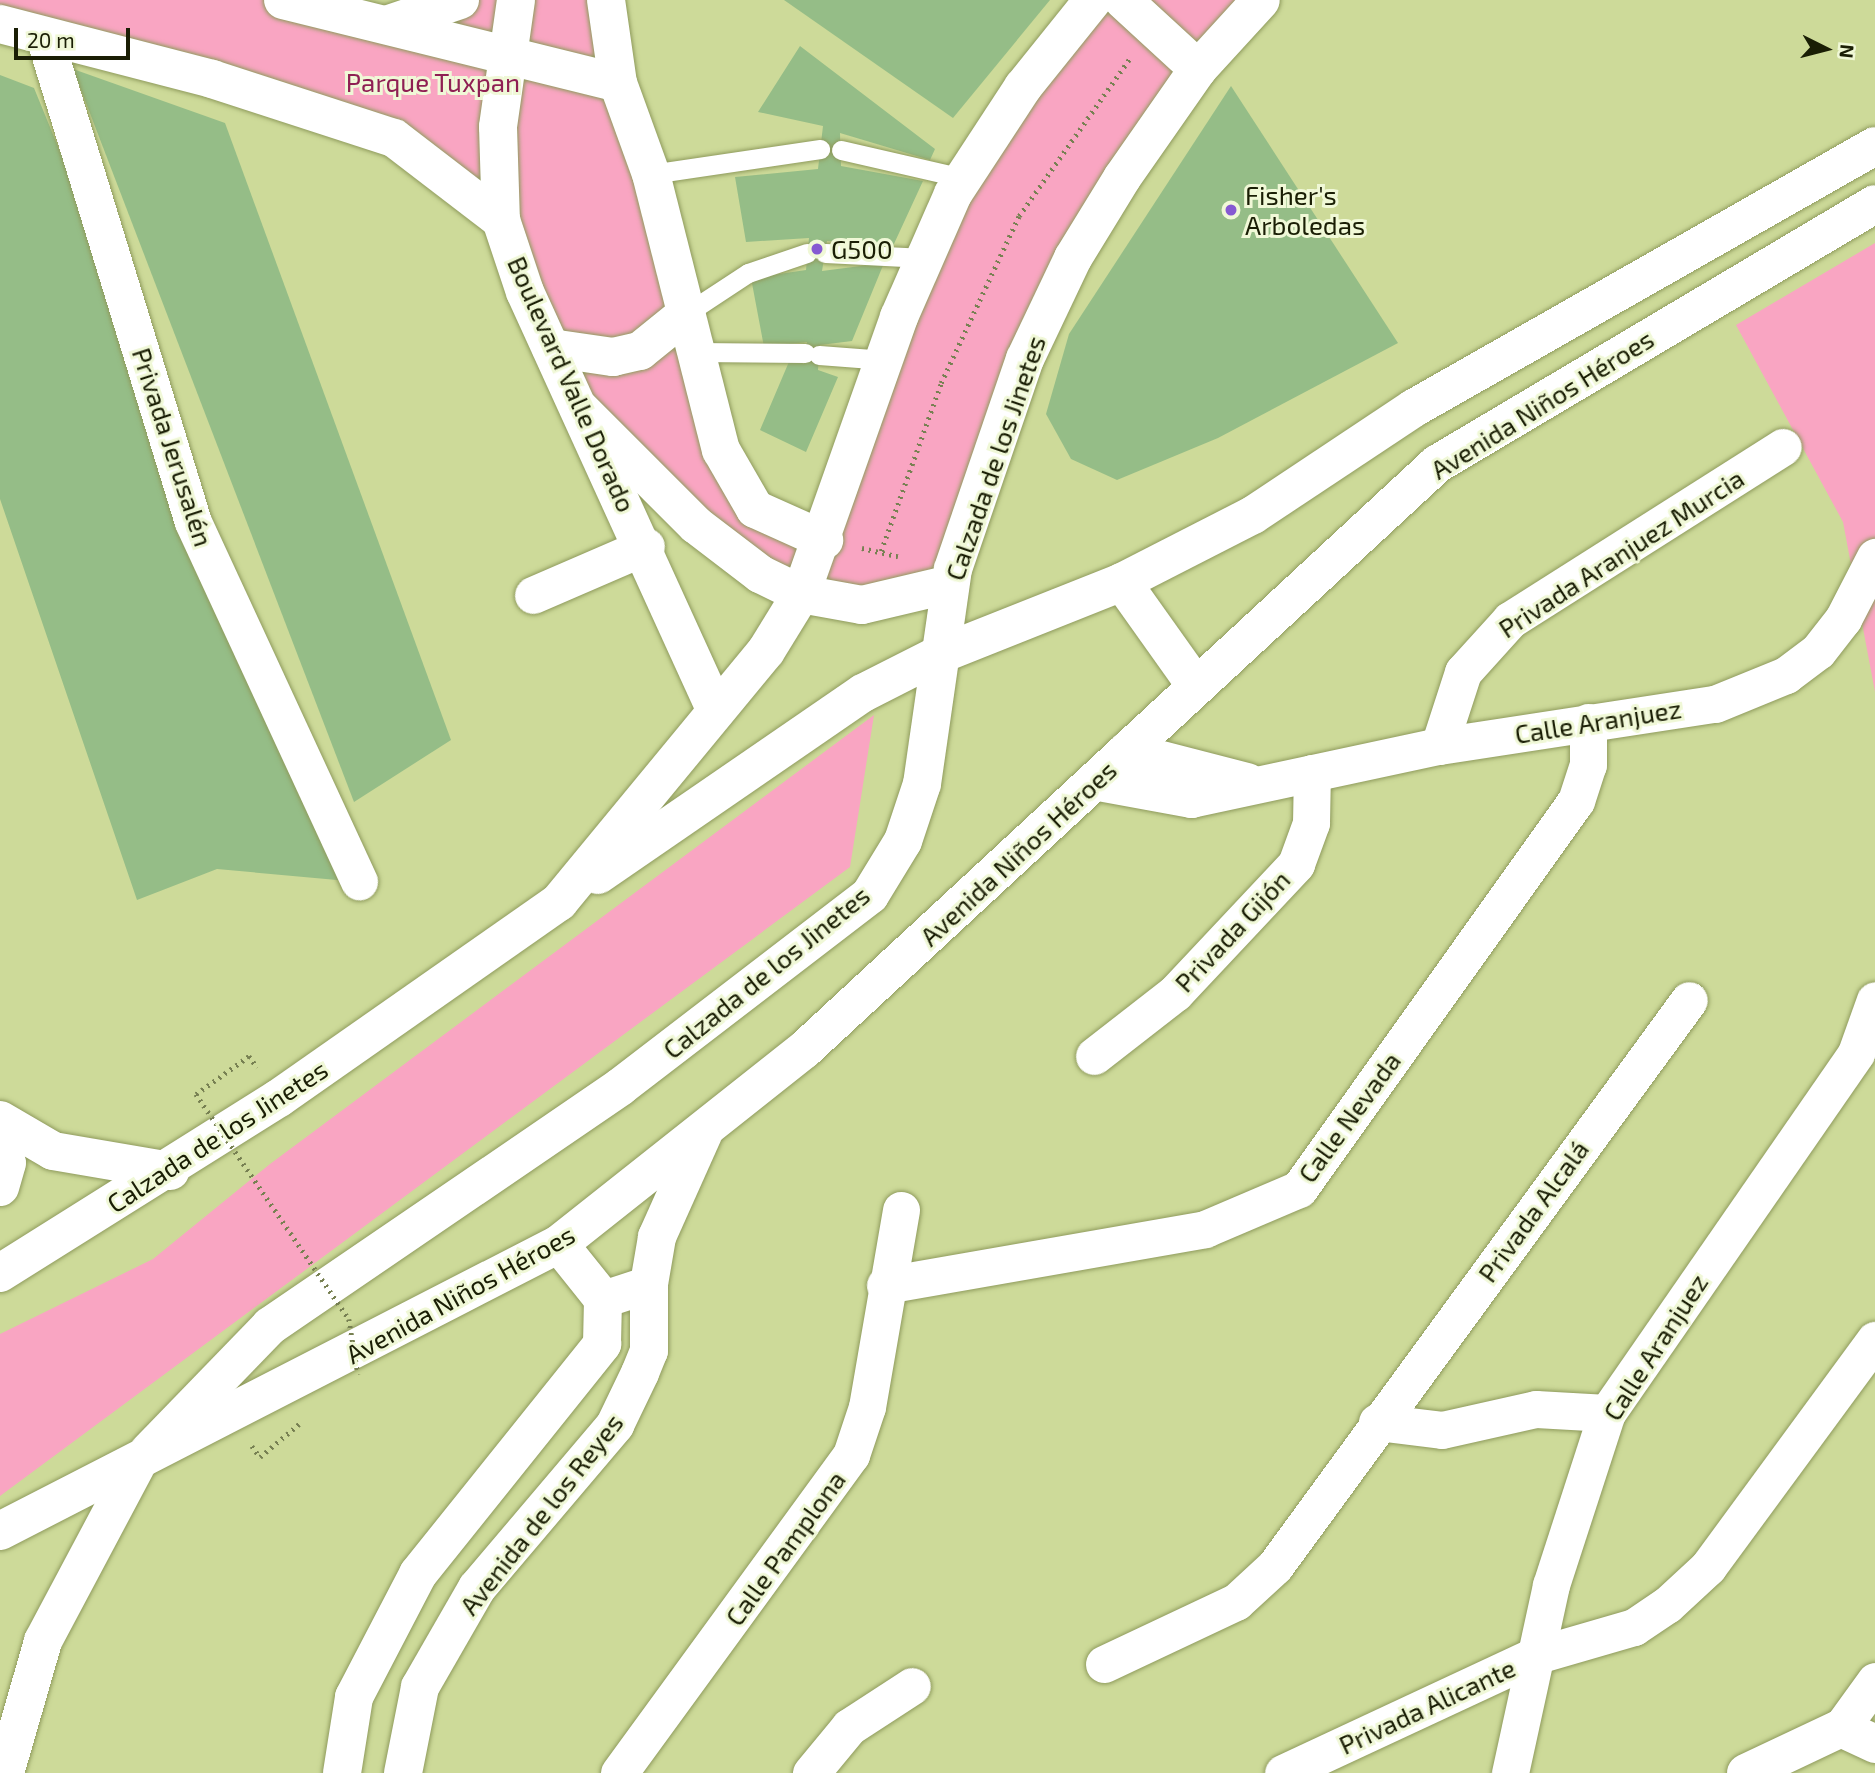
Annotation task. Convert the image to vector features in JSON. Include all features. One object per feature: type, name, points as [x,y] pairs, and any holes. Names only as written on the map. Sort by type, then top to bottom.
[{"type":"main road","points":[[283,0],[389,24],[503,60],[618,83]]},
{"type":"main road","points":[[389,24],[460,0]]},
{"type":"main road","name":"Boulevard Valle Dorado","points":[[516,0],[503,60],[501,220],[551,348],[646,546],[716,711]]},
{"type":"main road","points":[[607,0],[618,83],[651,174],[721,450],[755,509],[824,540]]},
{"type":"main road","name":"Calzada de los Jinetes","points":[[0,1273],[170,1171],[559,902],[766,651],[801,594],[824,540],[885,360],[925,258],[963,178],[1023,87],[1093,0]]},
{"type":"main road","points":[[1123,0],[1198,69]]},
{"type":"main road","name":"Calzada de los Jinetes","points":[[0,1531],[136,1466],[204,1388],[270,1326],[620,1087],[870,895],[903,841],[922,784],[936,656],[950,584],[1025,359],[1067,271],[1198,69],[1261,0]]},
{"type":"main road","points":[[0,24],[212,79],[394,138],[501,220]]},
{"type":"main road","name":"Avenida Niños Héroes","points":[[559,902],[798,734],[936,656],[1122,582],[1253,515],[1414,408],[1875,146]]},
{"type":"main road","name":"Avenida Niños Héroes","points":[[136,1466],[559,1244],[703,1133],[833,1024],[1437,464],[1875,204]]},
{"type":"main road","points":[[551,348],[613,357],[640,351],[687,313]]},
{"type":"main road","points":[[580,409],[696,525],[760,574],[801,594],[862,605],[950,584]]},
{"type":"main road","points":[[1122,582],[1196,686]]},
{"type":"main road","points":[[0,1120],[53,1151],[170,1171]]},
{"type":"main road","name":"Avenida de los Reyes","points":[[403,1773],[420,1687],[477,1588],[615,1425],[649,1351],[649,1283],[657,1237],[703,1133]]},
{"type":"main road","points":[[0,1142],[7,1163],[0,1187]]},
{"type":"main road","points":[[559,1244],[603,1299]]},
{"type":"main road","name":"Avenida de los Reyes","points":[[342,1773],[354,1697],[418,1574],[591,1364],[603,1344],[603,1299]]},
{"type":"main road","points":[[5,1773],[43,1641],[136,1466]]},
{"type":"main road","points":[[1746,1773],[1858,1736]]},
{"type":"street","name":"Privada Jerusalén","points":[[44,36],[193,522],[359,882]]},
{"type":"street","name":"Privada Aranjuez Murcia","points":[[1439,746],[1464,672],[1510,620],[1783,447]]},
{"type":"street","points":[[533,595],[646,546]]},
{"type":"street","name":"Calle Aranjuez","points":[[1093,781],[1191,799],[1439,746],[1715,704],[1786,675],[1818,651],[1843,620],[1875,557]]},
{"type":"street","name":"Calle Nevada","points":[[886,1284],[1205,1229],[1299,1189],[1576,801],[1588,765],[1588,722]]},
{"type":"street","name":"Calle Aranjuez","points":[[1126,750],[1258,784]]},
{"type":"street","name":"Privada Gijón","points":[[1094,1056],[1175,993],[1296,864],[1311,823],[1312,774]]},
{"type":"street","name":"Privada Alcalá","points":[[1104,1664],[1236,1602],[1256,1586],[1689,1000]]},
{"type":"street","name":"Calle Aranjuez","points":[[1510,1773],[1534,1656],[1607,1413],[1856,1053],[1875,1000]]},
{"type":"street","name":"Calle Pamplona","points":[[619,1773],[824,1500],[851,1455],[867,1407],[886,1284],[901,1210]]},
{"type":"street","points":[[603,1299],[649,1283]]},
{"type":"street","name":"Privada Alicante","points":[[1283,1773],[1534,1656],[1634,1627],[1678,1596],[1708,1567],[1875,1340]]},
{"type":"street","points":[[1377,1422],[1443,1430],[1536,1409],[1607,1413]]},
{"type":"street","points":[[1858,1736],[1875,1681]]},
{"type":"street","points":[[811,1773],[849,1727],[912,1686]]},
{"type":"lane","points":[[651,174],[820,149]]},
{"type":"lane","points":[[841,150],[963,178]]},
{"type":"lane","points":[[687,313],[748,272],[816,253],[925,258]]},
{"type":"lane","points":[[696,352],[812,354],[885,360]]},
{"type":"path","points":[[881,551],[942,383],[1019,216],[1154,28]]},
{"type":"path","points":[[249,1056],[196,1094],[349,1319],[358,1374]]},
{"type":"green space","name":"Parque Tuxpan","points":[[0,0],[267,0],[389,27],[465,0],[514,0],[499,215],[413,148],[0,22]]},
{"type":"green space","points":[[521,0],[604,0],[682,313],[637,348],[555,344],[507,221]]},
{"type":"green space","points":[[1100,0],[1256,0],[1117,171],[946,580],[906,592],[806,588],[949,207]]},
{"type":"green space","points":[[1875,243],[1875,692],[1843,522],[1736,325]]},
{"type":"green space","points":[[687,318],[718,450],[819,539],[797,588],[696,522],[556,351],[586,358]]},
{"type":"green space","points":[[874,715],[850,867],[0,1496],[0,1334],[153,1259],[270,1164]]},
{"type":"building","points":[[784,0],[1050,0],[953,118]]},
{"type":"building","name":"G500","points":[[800,46],[935,149],[930,160],[840,133],[841,166],[923,181],[893,246],[827,241],[822,271],[884,263],[852,341],[820,345],[818,370],[838,377],[806,452],[760,430],[791,357],[804,364],[807,342],[764,347],[751,278],[806,270],[809,238],[746,242],[735,177],[818,169],[823,126],[758,112]]},
{"type":"building","points":[[73,69],[225,123],[451,740],[354,802]]},
{"type":"building","points":[[0,75],[34,88],[359,882],[217,869],[137,900],[0,499]]},
{"type":"building","name":"Fisher's Arboledas","points":[[1231,86],[1398,343],[1218,438],[1117,480],[1071,459],[1046,414],[1069,334]]},
{"type":"place","name":"Fisher's Arboledas","points":[[1231,210]]},
{"type":"place","name":"G500","points":[[817,249]]}]
